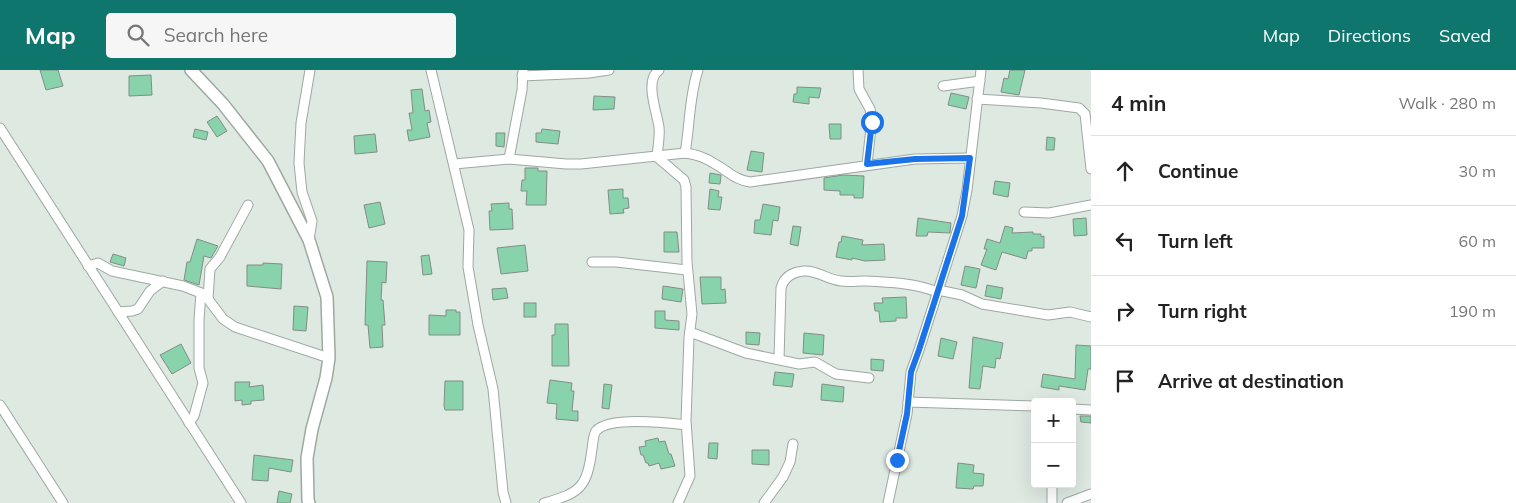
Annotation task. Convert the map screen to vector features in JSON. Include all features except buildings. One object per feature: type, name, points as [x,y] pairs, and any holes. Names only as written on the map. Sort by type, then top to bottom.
[{"type":"street","points":[[191,70],[223,104],[268,161],[309,240],[327,297],[329,358],[307,458],[308,500],[310,503]]},
{"type":"street","points":[[309,240],[312,221],[302,192],[299,163],[302,123],[310,70]]},
{"type":"street","points":[[431,70],[469,230],[468,267],[478,326],[494,389],[503,492],[506,503]]},
{"type":"street","points":[[509,159],[522,90],[523,73],[589,74],[609,70]]},
{"type":"street","points":[[656,156],[659,126],[651,79],[654,73],[659,70]]},
{"type":"street","points":[[685,152],[689,129],[690,97],[698,70]]},
{"type":"street","points":[[858,70],[859,89],[870,109],[872,119],[867,164]]},
{"type":"street","points":[[888,503],[908,402],[913,363],[919,350],[962,216],[981,70]]},
{"type":"street","points":[[943,86],[980,81]]},
{"type":"street","points":[[977,99],[1041,103],[1079,108],[1085,114],[1091,169]]},
{"type":"street","points":[[0,128],[240,503]]},
{"type":"street","points":[[454,164],[509,159],[582,164],[685,152],[716,164],[741,181],[750,182],[867,164],[915,159],[970,158]]},
{"type":"street","points":[[656,156],[681,177],[686,187],[687,270],[692,314],[686,425],[690,476],[678,503]]},
{"type":"street","points":[[188,423],[194,416],[203,383],[199,368],[199,320],[210,269],[220,258],[248,205]]},
{"type":"street","points":[[1024,212],[1049,213],[1091,206]]},
{"type":"street","points":[[592,262],[616,262],[687,270]]},
{"type":"street","points":[[88,266],[98,263],[112,271],[163,281],[205,296],[223,319],[235,328],[329,358]]},
{"type":"street","points":[[779,359],[781,288],[787,276],[796,272],[813,272],[840,281],[916,285],[962,295],[982,304],[1048,315],[1070,312],[1091,317]]},
{"type":"street","points":[[118,312],[138,309],[150,292],[163,281]]},
{"type":"street","points":[[690,332],[746,353],[799,364],[815,362],[836,374],[869,378]]},
{"type":"street","points":[[908,402],[1031,406]]},
{"type":"street","points":[[0,406],[63,503]]},
{"type":"street","points":[[1076,408],[1091,410]]},
{"type":"street","points":[[544,503],[569,496],[585,482],[591,461],[595,433],[601,427],[607,424],[629,422],[662,422],[686,425]]},
{"type":"street","points":[[764,503],[783,477],[790,462],[793,444]]},
{"type":"street","points":[[1052,488],[1052,503]]},
{"type":"street","points":[[1067,503],[1091,494]]},
{"type":"route","points":[[872,122],[867,164],[915,159],[970,158],[962,216],[919,350],[913,363],[907,414],[897,460]]}]
